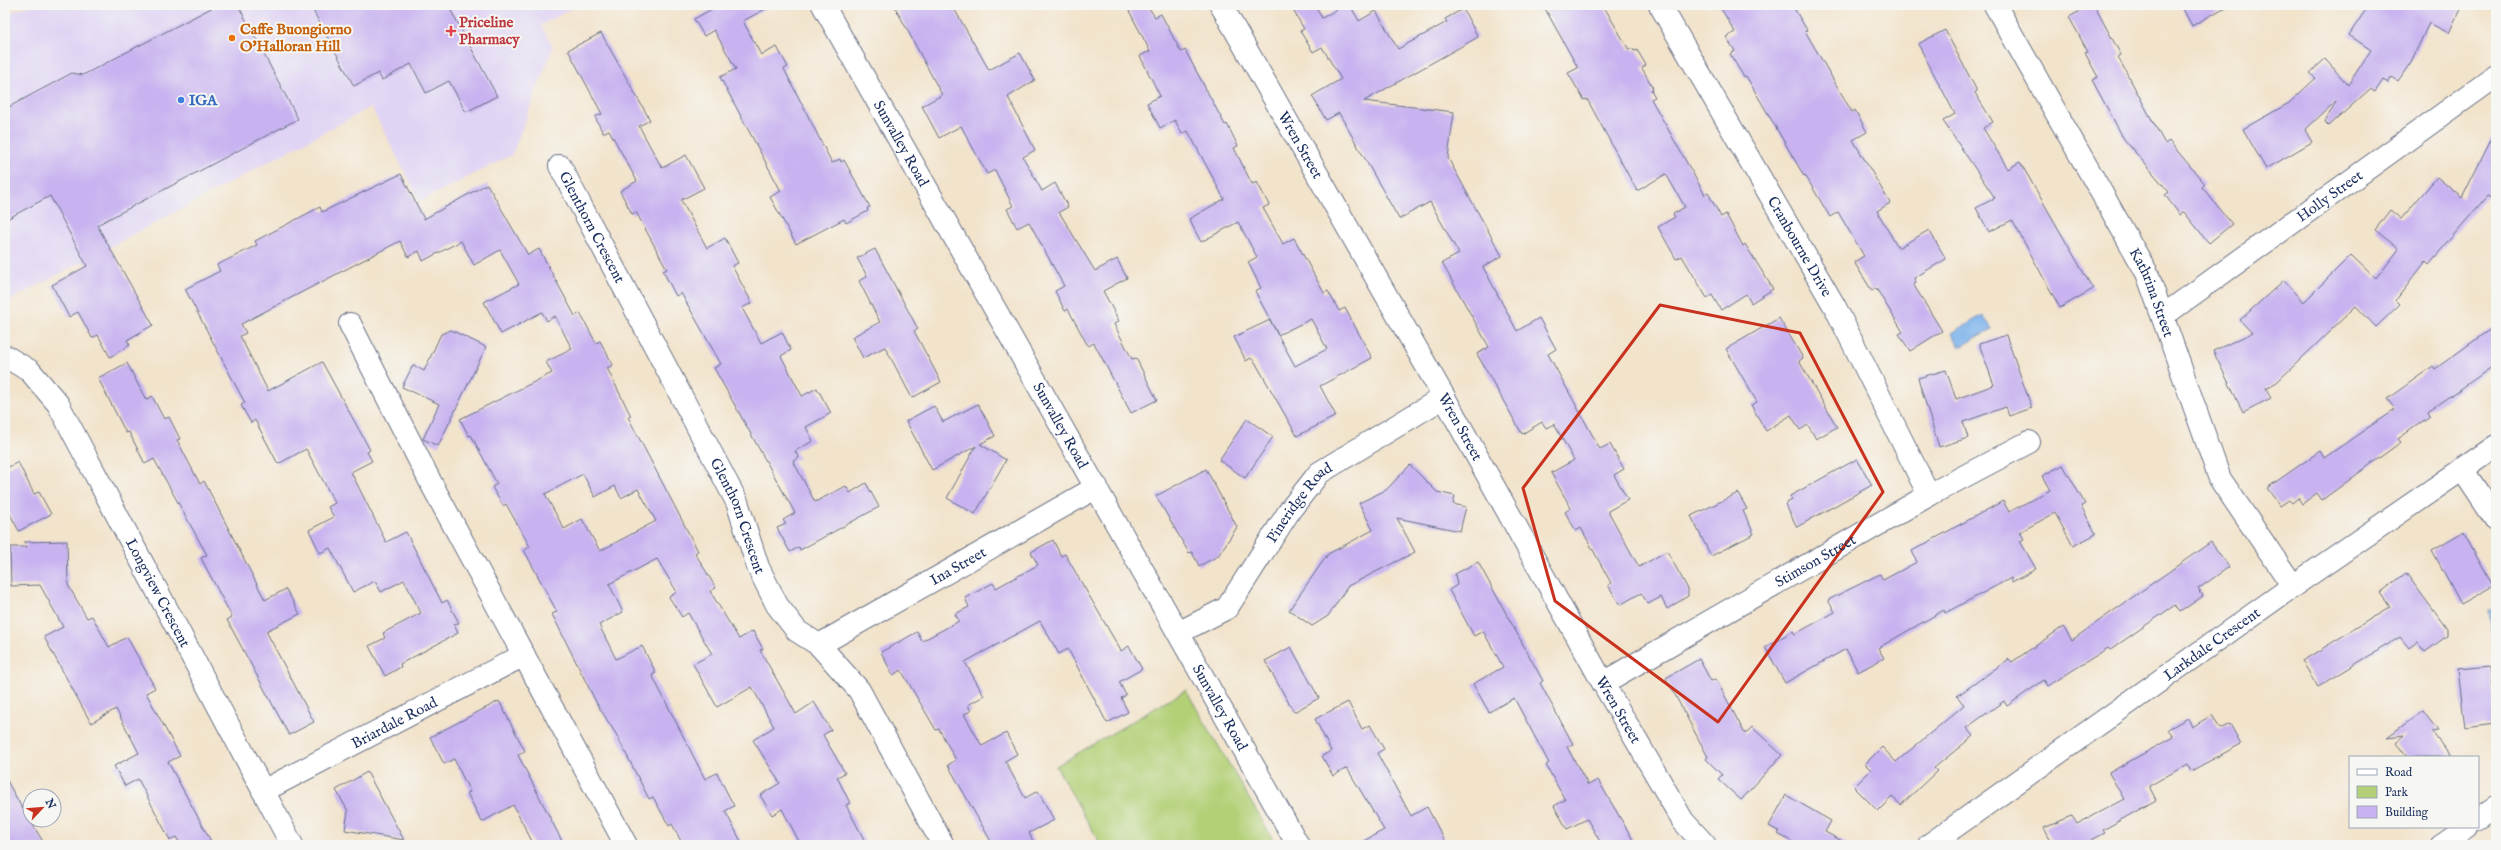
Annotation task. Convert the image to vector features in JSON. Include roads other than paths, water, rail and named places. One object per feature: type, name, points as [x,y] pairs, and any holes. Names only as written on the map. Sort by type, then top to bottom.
[{"type":"street","name":"Sunvalley Road","points":[[824,5],[1180,632],[1298,845]]},
{"type":"street","name":"Wren Street","points":[[1221,5],[1444,397],[1603,683],[1683,821],[1704,845]]},
{"type":"street","name":"Cranbourne Drive","points":[[1660,5],[1836,307],[1929,495]]},
{"type":"street","name":"Kathrina Street","points":[[2002,7],[2148,273],[2220,479],[2293,586]]},
{"type":"street","name":"Holly Street","points":[[2164,316],[2496,76]]},
{"type":"street","name":"Glenthorn Crescent","points":[[560,166],[737,502],[758,567],[777,606],[797,631],[819,645],[859,690],[943,845]]},
{"type":"street","points":[[350,324],[428,478],[626,845]]},
{"type":"street","name":"Longview Crescent","points":[[5,356],[30,371],[58,404],[292,845]]},
{"type":"street","name":"Pineridge Road","points":[[1180,632],[1228,608],[1290,510],[1318,473],[1444,397]]},
{"type":"street","name":"Stimson Street","points":[[1603,683],[1929,495],[2029,442]]},
{"type":"street","name":"Larkdale Crescent","points":[[1929,845],[2293,586],[2496,446]]},
{"type":"street","points":[[2462,469],[2496,520]]},
{"type":"street","name":"Ina Street","points":[[819,645],[1097,487]]},
{"type":"street","name":"Briardale Road","points":[[264,791],[524,655]]},
{"type":"street","points":[[2479,819],[2496,807]]},
{"type":"street","points":[[2441,845],[2466,828]]},
{"type":"water","points":[[1983,315],[1991,329],[1960,347],[1952,333]]},
{"type":"water","points":[[2496,610],[2496,642],[2493,643],[2489,611]]},
{"type":"place","name":"Priceline Pharmacy","points":[[451,31]]},
{"type":"place","name":"Caffe Buongiorno O'Halloran Hill","points":[[232,38]]},
{"type":"place","name":"IGA","points":[[181,100]]}]
